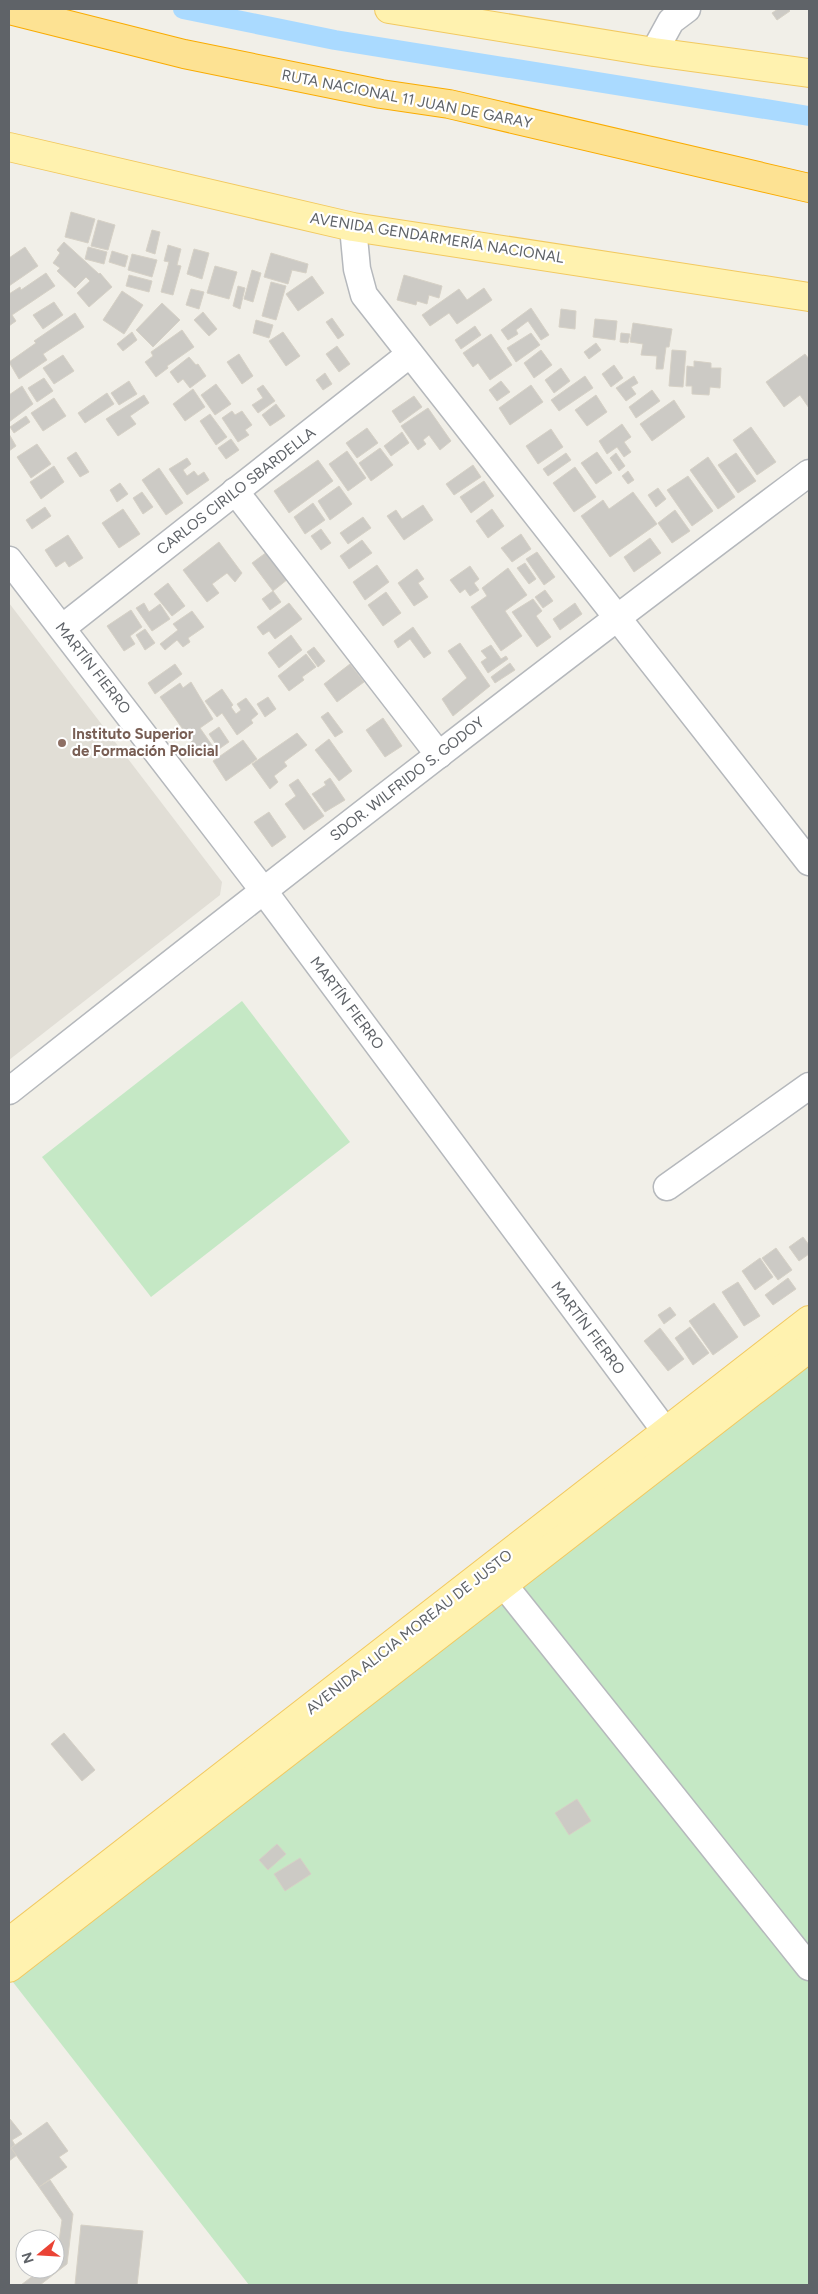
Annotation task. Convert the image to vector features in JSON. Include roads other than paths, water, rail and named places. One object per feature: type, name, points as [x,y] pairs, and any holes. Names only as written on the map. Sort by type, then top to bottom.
[{"type":"highway","name":"RUTA NACIONAL 11 JUAN DE GARAY","points":[[9,10],[184,54],[381,94],[449,104],[808,186]]},
{"type":"main road","points":[[388,9],[654,52],[809,73]]},
{"type":"main road","name":"AVENIDA GENDARMERÍA NACIONAL","points":[[9,147],[353,227],[809,297]]},
{"type":"main road","name":"AVENIDA ALICIA MOREAU DE JUSTO","points":[[9,1968],[504,1584],[674,1440],[809,1320]]},
{"type":"main road","name":"AVENIDA ALICIA MOREAU DE JUSTO","points":[[9,1942],[674,1440],[809,1348]]},
{"type":"street","points":[[654,52],[671,21],[687,9]]},
{"type":"street","points":[[353,227],[357,269],[364,295],[809,862]]},
{"type":"street","name":"CARLOS CIRILO SBARDELLA","points":[[62,628],[410,354]]},
{"type":"street","name":"SDOR. WILFRIDO S. GODOY","points":[[9,1090],[263,890],[617,617],[809,473]]},
{"type":"street","points":[[235,491],[439,755]]},
{"type":"street","name":"MARTÍN FIERRO","points":[[9,560],[263,890],[674,1440]]},
{"type":"street","points":[[667,1187],[809,1086]]},
{"type":"street","points":[[504,1584],[809,1967]]},
{"type":"waterway","points":[[183,9],[335,40],[809,116]]},
{"type":"place","name":"Instituto Superior de Formación Policial","points":[[62,743]]}]
